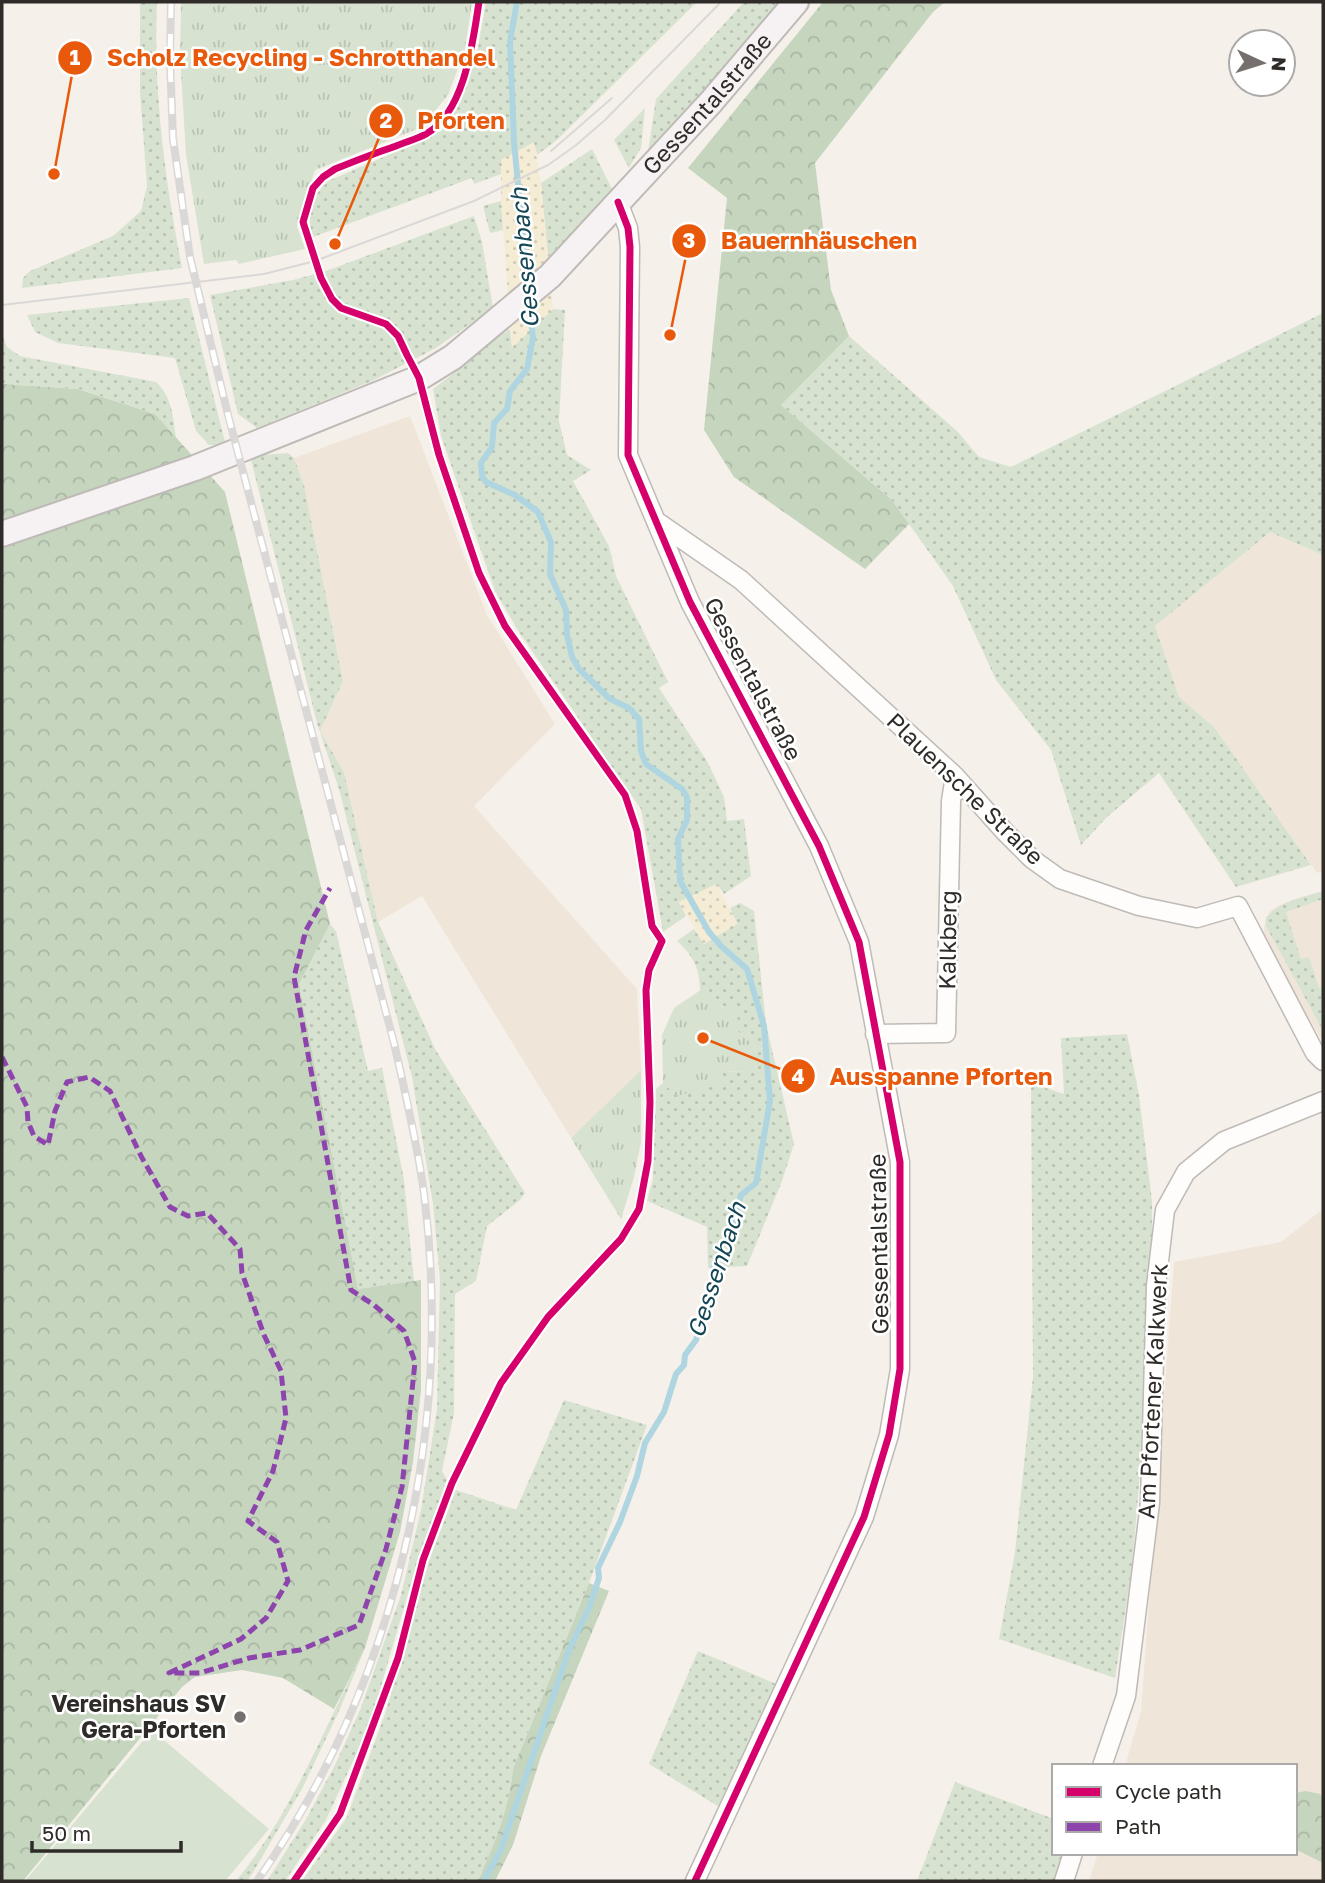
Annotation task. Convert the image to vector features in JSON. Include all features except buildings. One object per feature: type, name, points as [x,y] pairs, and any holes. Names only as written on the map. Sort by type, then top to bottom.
[{"type":"main road","name":"Gessentalstraße","points":[[2,534],[195,468],[419,378],[453,357],[550,276],[711,102],[796,2]]},
{"type":"street","name":"Gessentalstraße","points":[[618,202],[628,228],[630,247],[628,454],[690,602],[819,846],[859,942],[900,1162],[900,1369],[889,1436],[864,1517],[695,1881]]},
{"type":"street","name":"Plauensche Straße","points":[[656,521],[741,580],[955,776],[1032,859],[1060,879],[1139,906],[1197,918],[1238,906],[1315,1053],[1323,1061]]},
{"type":"street","name":"Kalkberg","points":[[875,1034],[946,1033],[951,801],[955,776]]},
{"type":"street","name":"Am Pfortener Kalkwerk","points":[[1103,1764],[1126,1696],[1150,1503],[1156,1286],[1165,1210],[1186,1172],[1224,1141],[1323,1101]]},
{"type":"street","points":[[1064,1881],[1072,1855]]},
{"type":"shaded area","points":[[410,416],[487,615],[555,724],[474,806],[637,989],[641,1070],[571,1138],[422,896],[378,922],[344,772],[320,731],[343,681],[304,485],[294,458]]},
{"type":"shaded area","points":[[1270,532],[1323,555],[1323,871],[1317,873],[1214,727],[1179,697],[1155,626]]},
{"type":"shaded area","points":[[1323,891],[1323,1042],[1277,966],[1263,933],[1271,910],[1284,903]]},
{"type":"shaded area","points":[[1323,1209],[1323,1881],[1089,1881],[1097,1855],[1297,1855],[1297,1764],[1126,1764],[1141,1711],[1174,1262],[1281,1242]]},
{"type":"green space","points":[[140,2],[157,2],[157,69],[162,136],[182,268],[22,288],[23,278],[30,271],[113,236],[141,211],[147,186],[140,92]]},
{"type":"green space","points":[[181,2],[472,2],[465,49],[448,95],[422,127],[315,170],[297,226],[305,249],[239,264],[236,260],[204,264],[186,155],[180,55]]},
{"type":"green space","points":[[486,2],[697,2],[557,140],[537,155],[534,143],[501,160],[501,174],[474,184],[472,178],[313,237],[311,207],[328,181],[430,137],[460,102],[477,53]]},
{"type":"green space","points":[[744,2],[784,2],[647,159],[656,99]]},
{"type":"green space","points":[[823,2],[945,2],[933,12],[815,163],[831,290],[849,336],[781,405],[892,500],[909,524],[865,569],[734,477],[704,430],[727,198],[688,168]]},
{"type":"green space","points":[[645,108],[641,148],[629,168],[614,140]]},
{"type":"green space","points":[[592,149],[612,189],[599,206],[548,257],[541,183]]},
{"type":"green space","points":[[501,201],[503,230],[490,233],[483,206]]},
{"type":"green space","points":[[474,216],[482,242],[493,308],[436,348],[372,381],[257,428],[238,414],[210,295],[293,280],[326,271]]},
{"type":"green space","points":[[189,298],[225,442],[222,445],[209,445],[196,431],[175,358],[58,343],[35,332],[27,315]]},
{"type":"green space","points":[[553,309],[565,310],[559,421],[567,455],[591,470],[573,481],[609,546],[616,576],[668,682],[659,688],[707,761],[724,797],[727,821],[744,819],[751,876],[724,894],[717,884],[679,902],[686,916],[663,932],[641,809],[519,632],[495,591],[441,436],[433,389],[510,329],[512,347]]},
{"type":"green space","points":[[1323,313],[1323,555],[1270,532],[1155,626],[1179,697],[1214,727],[1311,865],[1236,887],[1159,773],[1107,817],[1081,845],[1051,750],[996,680],[953,586],[892,500],[781,405],[849,336],[958,432],[979,457],[1011,467]]},
{"type":"green space","points":[[2,335],[7,347],[20,356],[156,382],[169,401],[176,438],[155,414],[79,389],[2,384]]},
{"type":"green space","points":[[2,384],[78,389],[155,414],[225,492],[330,924],[299,984],[358,1289],[421,1280],[421,1390],[413,1462],[400,1532],[365,1648],[334,1709],[283,1678],[242,1670],[195,1677],[182,1687],[23,1881],[2,1881]]},
{"type":"green space","points":[[288,453],[294,458],[304,485],[343,681],[320,731],[344,772],[378,922],[435,1049],[525,1193],[487,1226],[476,1281],[455,1294],[454,1413],[442,1471],[447,1480],[419,1556],[377,1700],[326,1820],[285,1881],[267,1881],[305,1821],[335,1765],[360,1710],[401,1595],[421,1510],[437,1409],[440,1279],[433,1204],[412,1077],[339,789],[317,723],[250,456]]},
{"type":"green space","points":[[1323,891],[1323,899],[1286,912],[1301,959],[1309,957],[1319,988],[1323,987],[1323,1031],[1266,926],[1266,918],[1278,907]]},
{"type":"green space","points":[[740,903],[754,911],[766,1024],[794,1144],[782,1181],[747,1266],[708,1268],[707,1227],[647,1201],[653,1179],[656,1089],[663,1083],[677,1096],[722,1072],[744,1071],[756,1047],[735,1029],[725,1010],[705,987],[700,991],[699,976],[694,963],[677,941],[694,929],[704,944],[737,923],[730,908]]},
{"type":"green space","points":[[330,924],[336,931],[368,1071],[382,1068],[404,1180],[414,1281],[358,1289],[299,984]]},
{"type":"green space","points":[[705,987],[725,1010],[733,1009],[738,1019],[735,1029],[756,1047],[755,1065],[744,1071],[722,1072],[720,1083],[677,1096],[663,1083],[662,1035],[674,1008]]},
{"type":"green space","points":[[1127,1034],[1139,1095],[1152,1201],[1152,1256],[1142,1448],[1132,1567],[1115,1678],[999,1639],[1015,1552],[1033,1377],[1031,1083],[1064,1094],[1061,1038]]},
{"type":"green space","points":[[641,1070],[641,1142],[621,1219],[571,1138]]},
{"type":"green space","points":[[564,1400],[647,1425],[589,1583],[513,1769],[504,1813],[478,1881],[302,1881],[347,1817],[385,1714],[429,1561],[456,1490],[516,1510]]},
{"type":"green space","points":[[589,1583],[609,1591],[541,1756],[513,1845],[495,1881],[478,1881],[504,1813],[513,1769]]},
{"type":"green space","points":[[365,1648],[302,1789],[247,1881],[236,1881],[256,1855],[291,1798]]},
{"type":"green space","points":[[698,1651],[781,1686],[721,1808],[649,1764]]},
{"type":"green space","points":[[152,1730],[269,1829],[225,1881],[25,1881]]},
{"type":"green space","points":[[955,1782],[1052,1818],[1052,1855],[1065,1855],[1057,1881],[917,1881]]},
{"type":"green space","points":[[1306,1791],[1320,1794],[1323,1799],[1323,1863],[1297,1850],[1297,1793]]},
{"type":"sand","points":[[534,142],[541,183],[553,309],[512,348],[501,201],[501,160]]},
{"type":"sand","points":[[717,884],[737,924],[704,944],[679,902]]},
{"type":"waterway","name":"Gessenbach","points":[[517,2],[510,41],[514,142],[528,287]]},
{"type":"waterway","name":"Gessenbach","points":[[484,1881],[501,1849],[569,1650],[589,1608],[599,1578],[598,1568],[620,1522],[637,1476],[645,1443],[664,1412],[676,1374],[684,1365],[685,1355],[696,1340],[708,1290],[716,1279],[713,1268],[724,1240],[732,1231],[741,1195],[756,1183],[770,1101],[764,1026],[747,969],[709,932],[680,881],[678,839],[687,820],[687,797],[682,789],[646,764],[641,751],[639,719],[629,708],[610,699],[579,669],[572,657],[567,635],[566,610],[550,574],[551,542],[538,512],[515,495],[486,482],[482,476],[481,463],[492,447],[494,423],[507,409],[510,391],[527,369],[533,338],[529,301]]},
{"type":"tram line","points":[[2,305],[264,274],[315,261],[474,201],[548,165],[575,146],[605,120],[721,2]]},
{"type":"tram line","points":[[551,151],[612,98]]},
{"type":"railway","points":[[171,2],[173,139],[190,257],[228,415],[394,1043],[424,1193],[431,1283],[430,1374],[421,1464],[404,1553],[379,1640],[346,1724],[305,1805],[257,1881]]},
{"type":"marked path","points":[[2,1057],[27,1107],[28,1122],[34,1136],[48,1145],[55,1111],[67,1082],[89,1077],[110,1091],[141,1156],[170,1207],[188,1216],[207,1213],[240,1249],[242,1273],[264,1335],[281,1371],[286,1418],[273,1471],[248,1521],[277,1542],[288,1581],[266,1618],[241,1639],[169,1673],[200,1673],[249,1658],[300,1650],[359,1625],[386,1549],[402,1487],[415,1362],[404,1331],[374,1305],[351,1290],[294,977],[306,930],[330,888]]},
{"type":"cycle path","points":[[294,1881],[340,1814],[398,1658],[423,1560],[452,1483],[501,1383],[548,1317],[621,1239],[639,1209],[648,1161],[650,1102],[646,990],[649,970],[662,941],[652,926],[637,831],[625,795],[505,626],[479,573],[439,455],[419,378],[398,336],[386,324],[341,308],[332,299],[321,278],[303,222],[313,188],[323,177],[335,169],[422,136],[439,124],[450,110],[465,74],[479,2]]},
{"type":"cycle path","points":[[618,202],[628,228],[630,247],[628,455],[690,602],[819,846],[859,942],[900,1162],[900,1369],[889,1435],[864,1517],[695,1881]]},
{"type":"place","name":"Scholz Recycling - Schrotthandel","points":[[54,174]]},
{"type":"place","name":"Pforten","points":[[335,244]]},
{"type":"place","name":"Bauernhäuschen","points":[[670,335]]},
{"type":"place","name":"Ausspanne Pforten","points":[[703,1038]]},
{"type":"place","name":"Vereinshaus SV Gera-Pforten","points":[[240,1717]]}]
